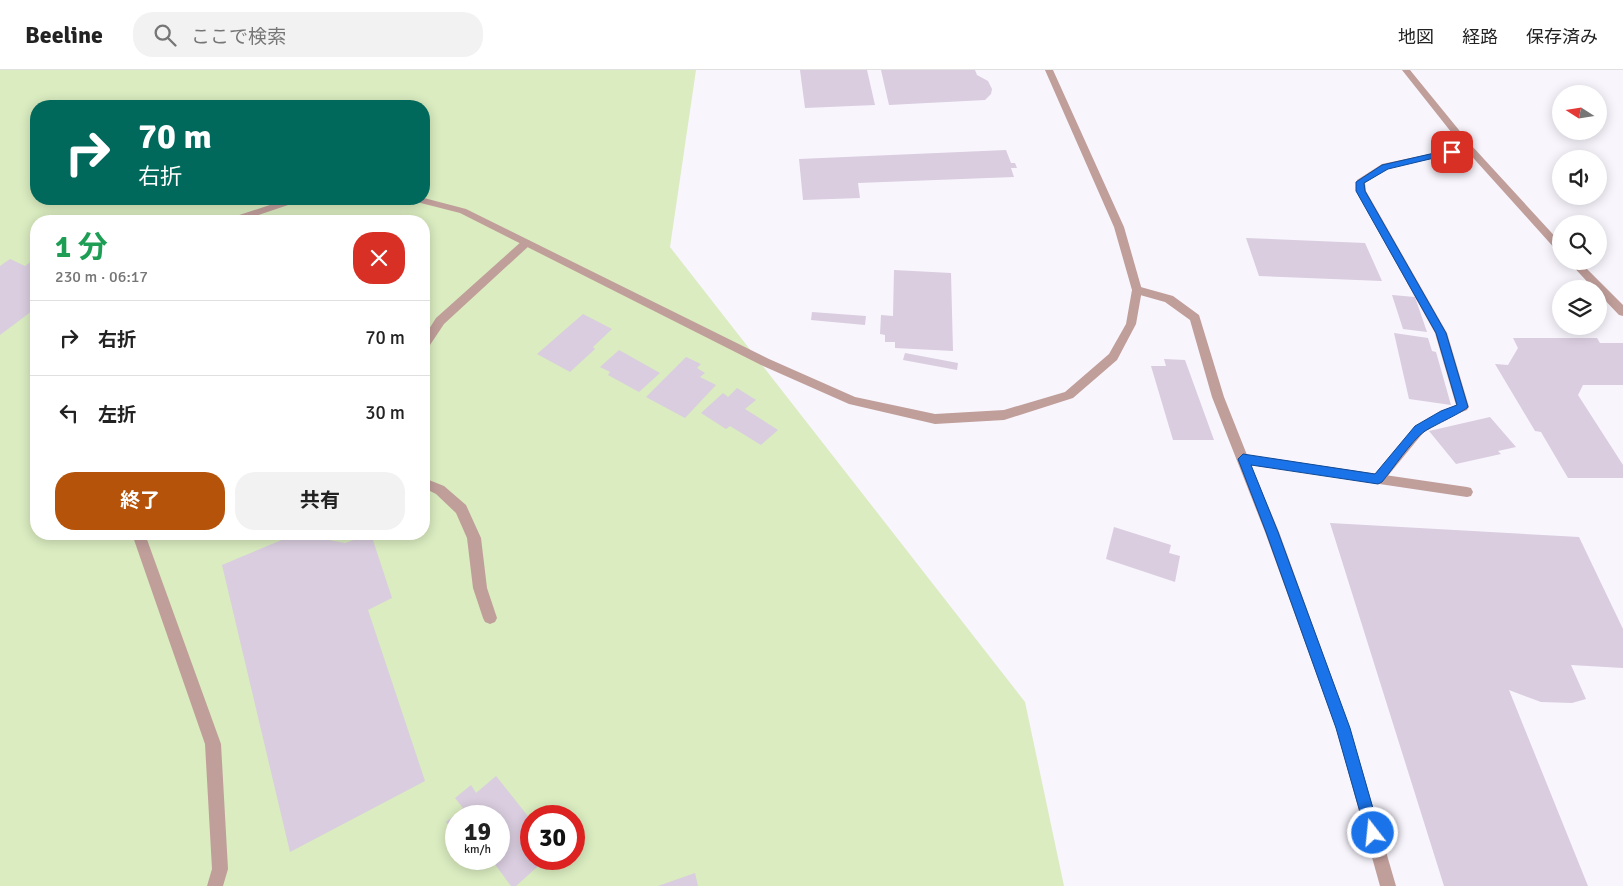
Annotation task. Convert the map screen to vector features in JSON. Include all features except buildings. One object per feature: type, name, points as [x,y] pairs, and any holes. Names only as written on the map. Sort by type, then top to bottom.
[{"type":"street","points":[[430,203],[463,211],[765,362],[853,401],[935,419],[1004,416],[1069,394],[1112,358],[1131,324],[1137,290],[1119,227],[1049,70]]},
{"type":"street","points":[[1406,70],[1469,148],[1552,239]]},
{"type":"street","points":[[1378,479],[1419,430],[1444,414],[1463,407],[1441,333],[1361,191],[1360,182],[1385,166],[1469,148]]},
{"type":"street","points":[[250,215],[279,205]]},
{"type":"street","points":[[430,336],[440,321],[526,243]]},
{"type":"street","points":[[1582,270],[1623,312]]},
{"type":"street","points":[[1137,290],[1169,299],[1194,318],[1218,397],[1272,532],[1343,728],[1388,886]]},
{"type":"street","points":[[1243,459],[1467,492]]},
{"type":"street","points":[[430,486],[440,490],[461,509],[474,538],[480,588],[490,618]]},
{"type":"street","points":[[140,540],[213,744],[220,869],[215,886]]},
{"type":"green space","points":[[0,70],[696,70],[670,247],[1025,702],[1064,886],[0,886]]},
{"type":"route","points":[[1373,833],[1343,728],[1272,532],[1243,459],[1378,479],[1419,430],[1444,414],[1463,407],[1441,333],[1361,191],[1360,182],[1385,166],[1452,152]]}]
